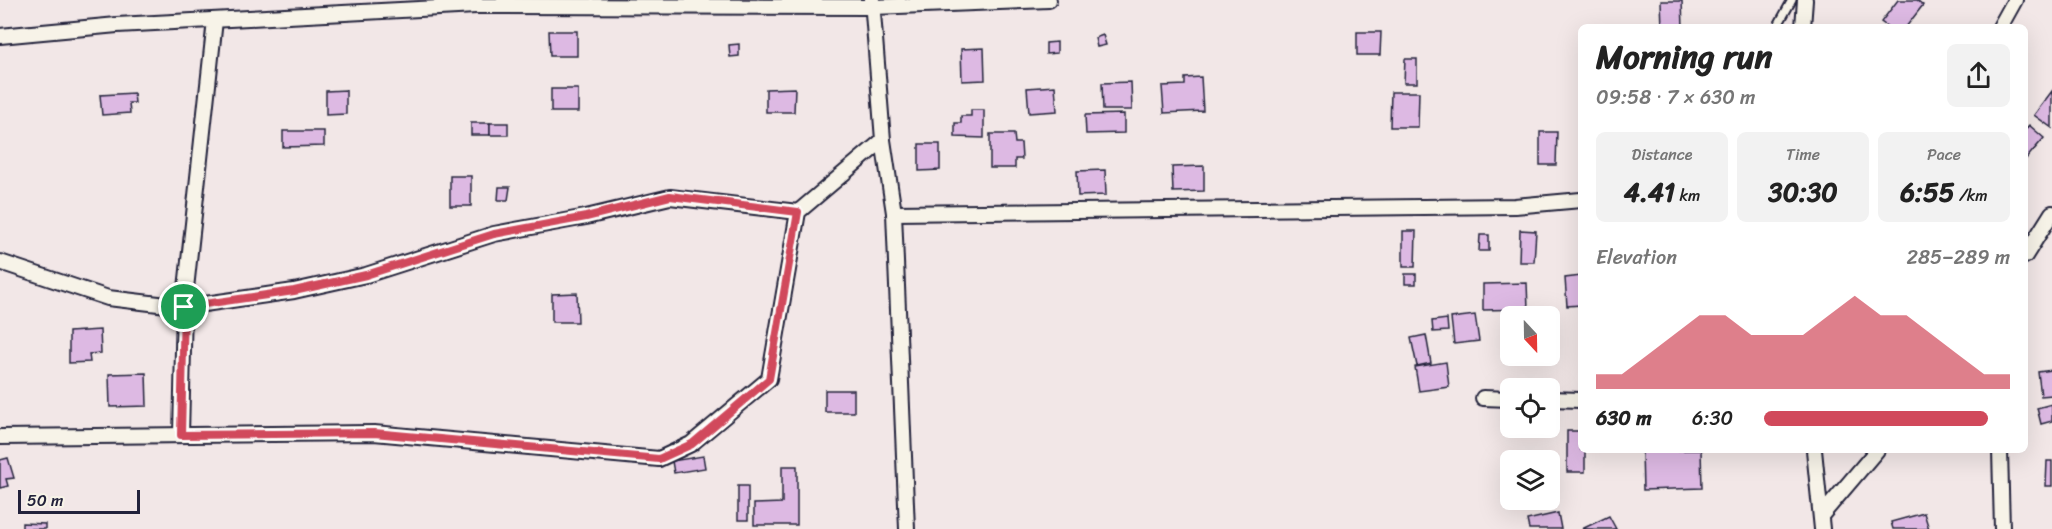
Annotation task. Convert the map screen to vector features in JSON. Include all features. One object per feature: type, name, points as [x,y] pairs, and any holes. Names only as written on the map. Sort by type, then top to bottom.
[{"type":"street","points":[[0,36],[117,25],[476,6],[1048,0]]},
{"type":"street","points":[[1803,24],[1805,0]]},
{"type":"street","points":[[2002,24],[2015,0]]},
{"type":"street","points":[[872,3],[883,140],[894,213],[907,529]]},
{"type":"street","points":[[181,435],[184,307],[215,20]]},
{"type":"street","points":[[0,437],[374,433],[659,459],[692,444],[769,379],[798,212],[883,140]]},
{"type":"street","points":[[0,262],[108,298],[184,307],[294,291],[366,275],[494,234],[586,217],[670,196],[798,212]]},
{"type":"street","points":[[894,213],[1515,206],[1578,200]]},
{"type":"street","points":[[2028,251],[2052,213]]},
{"type":"street","points":[[1484,398],[1500,399]]},
{"type":"street","points":[[1560,399],[1578,400]]},
{"type":"street","points":[[1814,453],[1821,523]]},
{"type":"street","points":[[1821,523],[1875,453]]},
{"type":"street","points":[[2000,453],[2002,529]]},
{"type":"lane","points":[[1780,24],[1792,0]]},
{"type":"building","points":[[1898,0],[1917,0],[1923,5],[1908,24],[1881,22]]},
{"type":"building","points":[[1661,1],[1682,1],[1683,24],[1662,24]]},
{"type":"building","points":[[549,31],[577,31],[577,56],[550,56]]},
{"type":"building","points":[[1357,32],[1381,32],[1380,55],[1357,55]]},
{"type":"building","points":[[1103,35],[1106,45],[1097,47],[1095,38]]},
{"type":"building","points":[[1057,42],[1057,53],[1046,54],[1046,43]]},
{"type":"building","points":[[739,44],[739,56],[730,57],[729,45]]},
{"type":"building","points":[[984,48],[985,80],[962,81],[961,49]]},
{"type":"building","points":[[1405,59],[1417,59],[1417,83],[1404,83]]},
{"type":"building","points":[[1201,77],[1203,111],[1164,113],[1162,86],[1185,85],[1185,78]]},
{"type":"building","points":[[1131,82],[1132,110],[1103,110],[1102,83]]},
{"type":"building","points":[[1055,86],[1057,111],[1029,113],[1027,88]]},
{"type":"building","points":[[795,88],[794,112],[766,112],[766,89]]},
{"type":"building","points":[[551,89],[578,89],[578,112],[551,112]]},
{"type":"building","points":[[346,90],[346,114],[326,115],[326,91]]},
{"type":"building","points":[[2052,91],[2052,128],[2034,115]]},
{"type":"building","points":[[1391,92],[1419,92],[1418,127],[1390,127]]},
{"type":"building","points":[[134,93],[135,103],[129,103],[130,113],[102,115],[100,95]]},
{"type":"building","points":[[971,110],[984,110],[984,138],[955,137],[955,123],[961,123],[961,116],[971,116]]},
{"type":"building","points":[[1124,114],[1124,133],[1086,134],[1085,115]]},
{"type":"building","points":[[471,123],[490,123],[490,135],[471,135]]},
{"type":"building","points":[[490,123],[508,123],[508,135],[490,135]]},
{"type":"building","points":[[2028,126],[2044,138],[2028,157]]},
{"type":"building","points":[[283,131],[324,131],[324,146],[283,147]]},
{"type":"building","points":[[1540,132],[1557,132],[1556,165],[1540,165]]},
{"type":"building","points":[[990,134],[1014,134],[1015,143],[1021,143],[1022,159],[1015,159],[1015,168],[990,168]]},
{"type":"building","points":[[919,144],[940,144],[940,170],[919,171]]},
{"type":"building","points":[[1204,166],[1204,191],[1173,192],[1172,167]]},
{"type":"building","points":[[1105,170],[1106,195],[1078,196],[1077,171]]},
{"type":"building","points":[[450,176],[471,176],[471,206],[450,206]]},
{"type":"building","points":[[499,187],[510,187],[508,200],[498,200]]},
{"type":"building","points":[[1520,230],[1536,231],[1534,262],[1519,262]]},
{"type":"building","points":[[1403,231],[1416,231],[1415,267],[1403,267]]},
{"type":"building","points":[[1480,235],[1489,235],[1489,251],[1479,251]]},
{"type":"building","points":[[1405,274],[1416,274],[1416,284],[1405,284]]},
{"type":"building","points":[[1578,276],[1578,305],[1567,306],[1565,278]]},
{"type":"building","points":[[1527,283],[1528,306],[1500,306],[1500,310],[1483,310],[1483,284]]},
{"type":"building","points":[[577,293],[578,322],[552,322],[552,294]]},
{"type":"building","points":[[1475,315],[1479,341],[1454,344],[1451,318]]},
{"type":"building","points":[[1447,319],[1448,331],[1433,332],[1432,321]]},
{"type":"building","points":[[100,330],[101,353],[89,354],[90,362],[69,363],[69,332]]},
{"type":"building","points":[[1426,335],[1431,363],[1417,366],[1411,338]]},
{"type":"building","points":[[1446,362],[1449,387],[1419,391],[1415,367]]},
{"type":"building","points":[[2052,370],[2052,395],[2041,396],[2038,372]]},
{"type":"building","points":[[146,373],[147,406],[110,407],[109,374]]},
{"type":"building","points":[[825,390],[854,390],[854,412],[825,412]]},
{"type":"building","points":[[2052,404],[2052,421],[2041,424],[2037,408]]},
{"type":"building","points":[[1567,431],[1578,431],[1578,453],[1585,453],[1585,472],[1567,472]]},
{"type":"building","points":[[1642,453],[1701,453],[1702,488],[1643,490]]},
{"type":"building","points":[[703,456],[705,468],[674,473],[672,461]]},
{"type":"building","points":[[8,458],[14,478],[6,479],[8,486],[0,488],[0,460]]},
{"type":"building","points":[[2047,461],[2052,461],[2052,486],[2046,486]]},
{"type":"building","points":[[782,466],[797,466],[797,525],[754,525],[754,504],[782,503]]},
{"type":"building","points":[[738,486],[748,486],[748,520],[738,520]]},
{"type":"building","points":[[1558,513],[1561,529],[1529,529],[1527,520]]},
{"type":"building","points":[[1924,513],[1929,529],[1893,529],[1891,522]]},
{"type":"building","points":[[1609,516],[1616,529],[1582,529]]},
{"type":"building","points":[[22,523],[45,524],[45,529],[22,529]]},
{"type":"route","points":[[670,196],[798,212],[769,379],[692,444],[659,459],[374,433],[181,435],[184,307],[294,291],[366,275],[494,234],[586,217],[670,196]]}]
